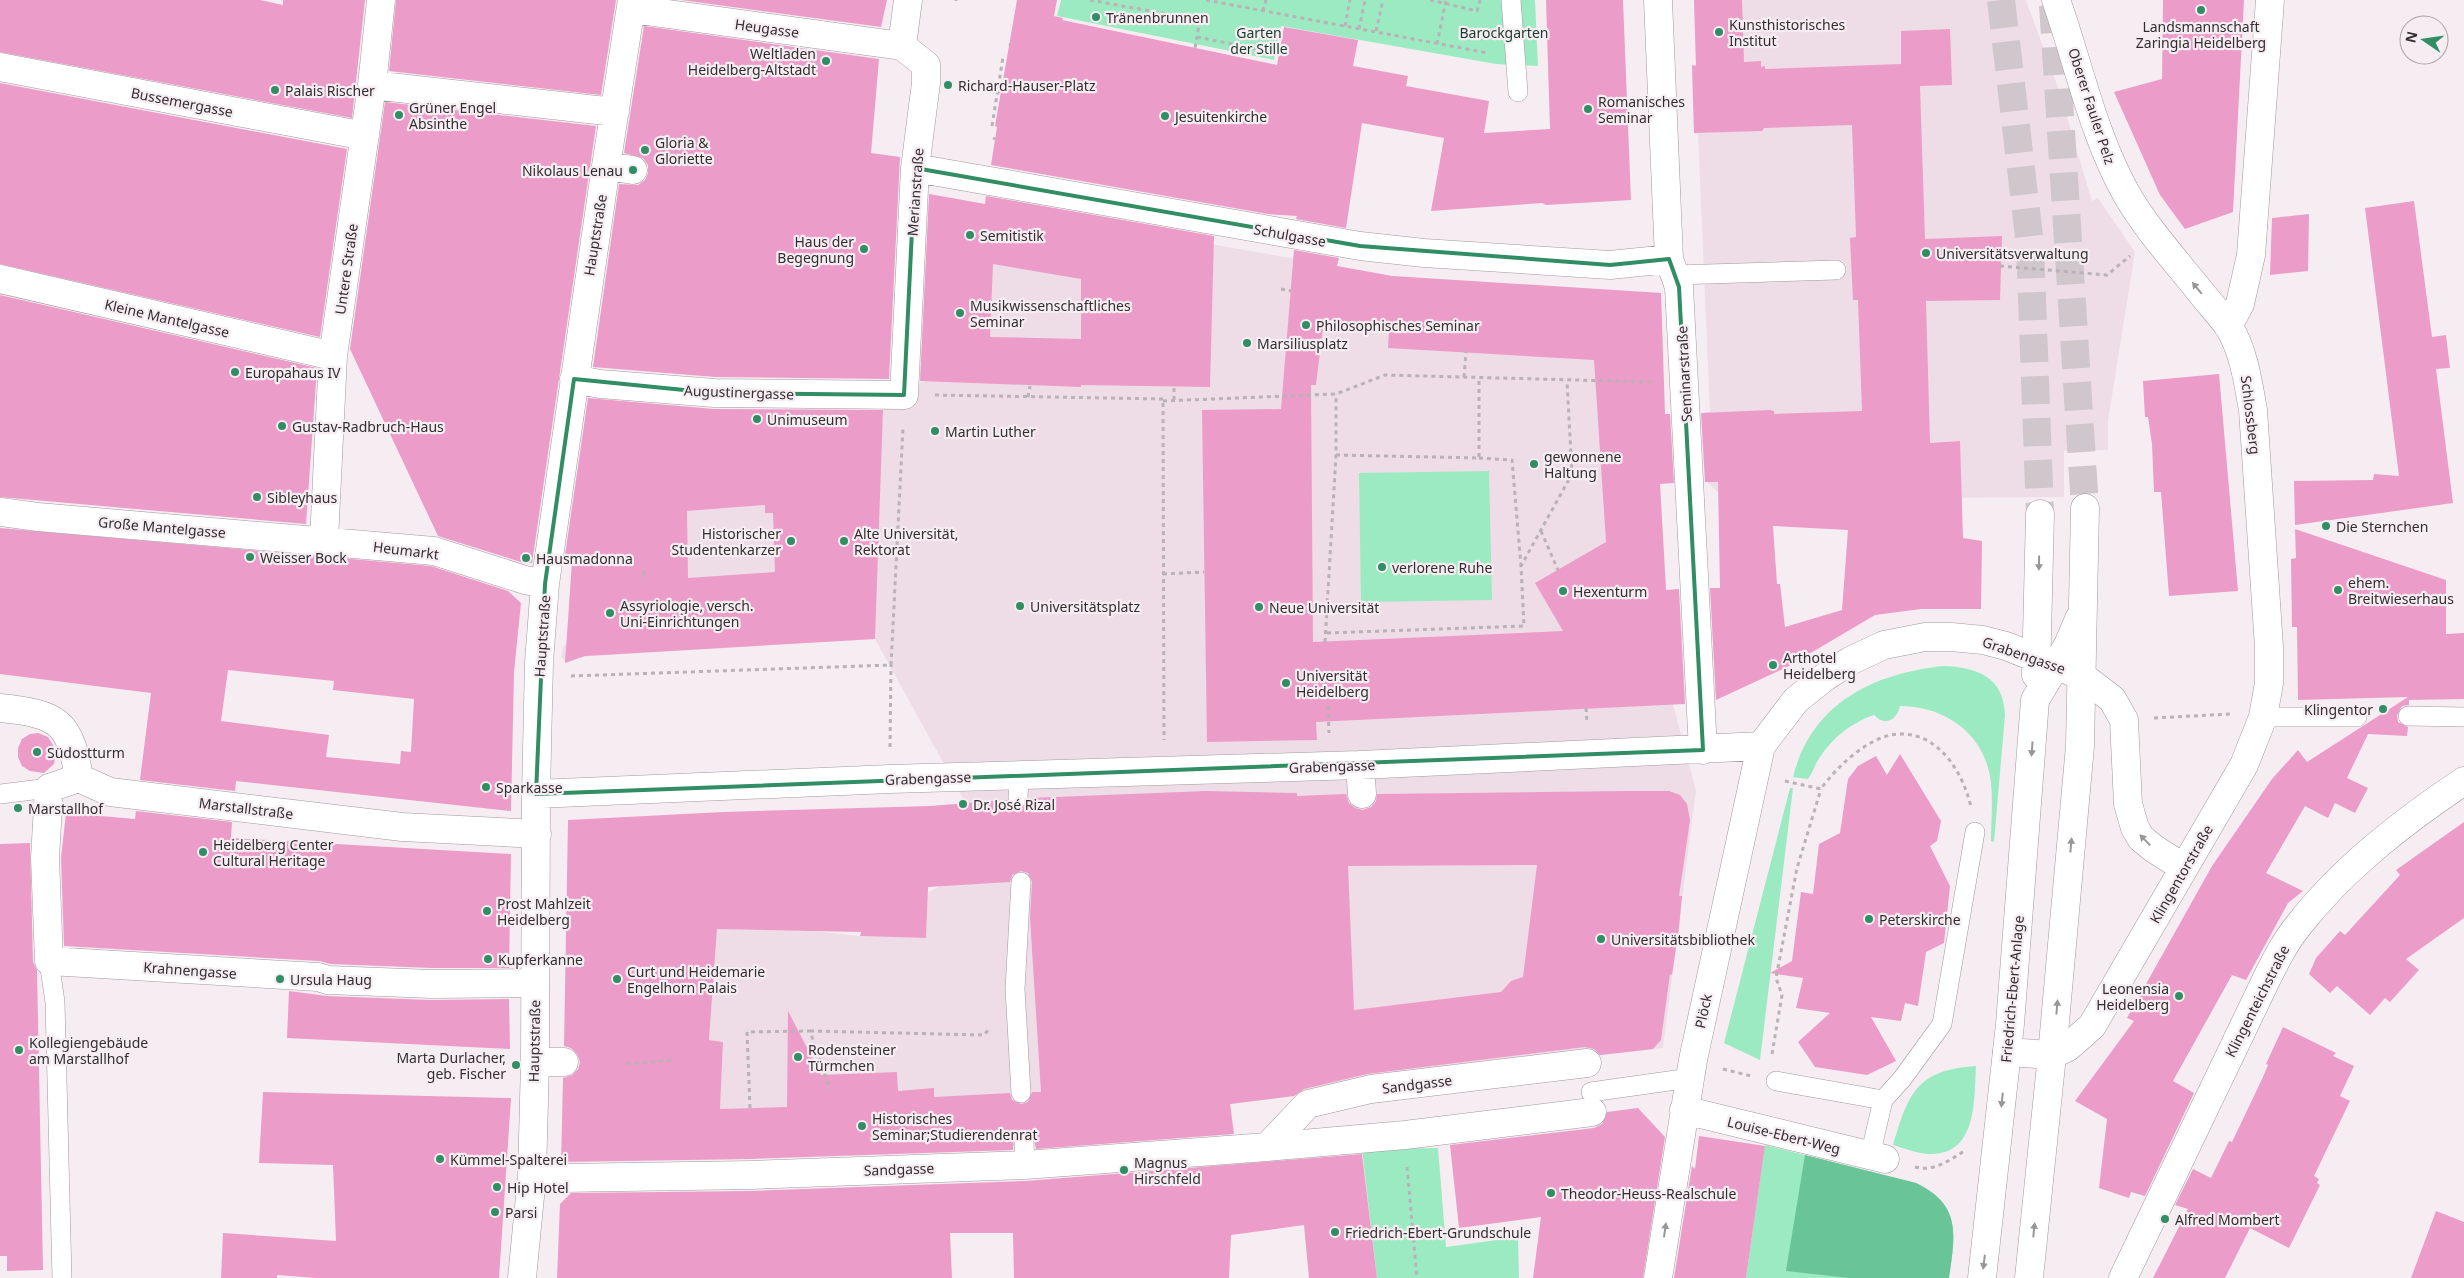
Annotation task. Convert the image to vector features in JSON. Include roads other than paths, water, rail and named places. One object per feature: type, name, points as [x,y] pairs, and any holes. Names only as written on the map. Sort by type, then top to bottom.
[{"type":"street","name":"Untere Straße","points":[[324,540],[333,356],[372,85],[381,0]]},
{"type":"street","points":[[902,46],[908,0]]},
{"type":"street","name":"Seminarstraße","points":[[1658,0],[1672,267],[1679,287],[1704,750]]},
{"type":"street","name":"Oberer Fauler Pelz","points":[[2056,0],[2102,143],[2112,168],[2128,197],[2156,236],[2228,326]]},
{"type":"street","points":[[2228,326],[2240,304],[2252,255],[2270,0]]},
{"type":"street","name":"Heugasse","points":[[632,4],[902,46]]},
{"type":"street","name":"Hauptstraße","points":[[522,1278],[532,1176],[535,1062],[536,794],[539,662],[545,584],[606,166],[605,110],[632,4]]},
{"type":"street","name":"Merianstraße","points":[[902,46],[926,65],[926,83],[915,168],[904,395]]},
{"type":"street","name":"Bussemergasse","points":[[0,67],[365,136]]},
{"type":"street","points":[[372,85],[605,110]]},
{"type":"street","points":[[606,166],[633,170]]},
{"type":"street","name":"Schulgasse","points":[[915,168],[1360,246],[1424,253],[1672,267]]},
{"type":"street","name":"Kleine Mantelgasse","points":[[0,279],[333,356]]},
{"type":"street","name":"Schlossberg","points":[[2228,326],[2244,366],[2253,420],[2270,646],[2269,683],[2263,717]]},
{"type":"street","name":"Augustinergasse","points":[[574,379],[600,384],[714,393],[904,395]]},
{"type":"street","points":[[2029,1278],[2052,1056],[2080,746],[2085,508]]},
{"type":"street","name":"Große Mantelgasse","points":[[0,512],[48,518],[324,540]]},
{"type":"street","points":[[2040,514],[2047,661],[2067,689],[2080,746]]},
{"type":"street","name":"Heumarkt","points":[[324,540],[434,551],[525,580],[545,584]]},
{"type":"street","name":"Friedrich-Ebert-Anlage","points":[[1982,1278],[2007,1052],[2036,700],[2047,661],[2083,609]]},
{"type":"street","name":"Grabengasse","points":[[536,794],[890,779],[1019,787],[1164,771],[1360,766],[1761,746],[1789,709],[1804,693],[1850,661],[1884,645],[1925,637],[1964,637],[1996,644],[2047,661],[2082,676],[2112,699],[2124,720],[2128,804],[2135,828],[2141,838],[2153,848],[2184,868]]},
{"type":"street","points":[[0,708],[25,710],[53,718],[66,731],[75,750],[79,778],[49,788],[45,858],[49,961]]},
{"type":"street","name":"Klingentorstraße","points":[[2052,1056],[2068,1047],[2092,1026],[2244,765],[2263,717]]},
{"type":"street","name":"Plöck","points":[[1658,1278],[1690,1078],[1761,746]]},
{"type":"street","points":[[1360,766],[1362,794]]},
{"type":"street","name":"Marstallstraße","points":[[79,778],[110,792],[402,827],[537,834]]},
{"type":"street","name":"Klingenteichstraße","points":[[2123,1278],[2267,978],[2289,938],[2324,896],[2362,859],[2464,781]]},
{"type":"street","name":"Krahnengasse","points":[[49,961],[318,977],[328,980],[432,984],[535,984]]},
{"type":"street","points":[[2007,1052],[2052,1056]]},
{"type":"street","points":[[535,1062],[564,1062]]},
{"type":"street","name":"Sandgasse","points":[[1267,1147],[1308,1104],[1371,1089],[1587,1063]]},
{"type":"street","name":"Sandgasse","points":[[532,1176],[561,1178],[751,1175],[1025,1153],[1267,1147],[1405,1135],[1591,1102]]},
{"type":"street","name":"Louise-Ebert-Weg","points":[[1684,1110],[1877,1158]]},
{"type":"lane","points":[[1511,0],[1518,92]]},
{"type":"lane","points":[[1672,267],[1836,270]]},
{"type":"lane","points":[[2408,716],[2464,718]]},
{"type":"lane","points":[[2263,717],[2357,717]]},
{"type":"lane","points":[[0,794],[49,788]]},
{"type":"lane","points":[[1877,1158],[1883,1100],[1902,1079],[1942,1024],[1975,832]]},
{"type":"lane","points":[[1021,882],[1016,990],[1022,1093]]},
{"type":"lane","points":[[49,961],[54,1002],[62,1278]]},
{"type":"lane","name":"Sandgasse","points":[[1591,1102],[1690,1078]]},
{"type":"lane","points":[[1776,1081],[1883,1100]]},
{"type":"tunnel","points":[[2001,0],[2030,245],[2040,514]]},
{"type":"tunnel","points":[[2053,5],[2085,508]]},
{"type":"place","name":"Landsmannschaft Zaringia Heidelberg","points":[[2201,10]]},
{"type":"place","name":"Tränenbrunnen","points":[[1096,17]]},
{"type":"place","name":"Kunsthistorisches Institut","points":[[1719,32]]},
{"type":"place","name":"Weltladen Heidelberg-Altstadt","points":[[826,61]]},
{"type":"place","name":"Richard-Hauser-Platz","points":[[948,85]]},
{"type":"place","name":"Palais Rischer","points":[[275,90]]},
{"type":"place","name":"Romanisches Seminar","points":[[1588,109]]},
{"type":"place","name":"Grüner Engel Absinthe","points":[[399,115]]},
{"type":"place","name":"Jesuitenkirche","points":[[1165,116]]},
{"type":"place","name":"Gloria & Gloriette","points":[[645,150]]},
{"type":"place","name":"Nikolaus Lenau","points":[[633,170]]},
{"type":"place","name":"Semitistik","points":[[970,235]]},
{"type":"place","name":"Haus der Begegnung","points":[[864,249]]},
{"type":"place","name":"Universitätsverwaltung","points":[[1926,253]]},
{"type":"place","name":"Musikwissenschaftliches Seminar","points":[[960,313]]},
{"type":"place","name":"Philosophisches Seminar","points":[[1306,325]]},
{"type":"place","name":"Marsiliusplatz","points":[[1247,343]]},
{"type":"place","name":"Europahaus IV","points":[[235,372]]},
{"type":"place","name":"Unimuseum","points":[[757,419]]},
{"type":"place","name":"Gustav-Radbruch-Haus","points":[[282,426]]},
{"type":"place","name":"Martin Luther","points":[[935,431]]},
{"type":"place","name":"gewonnene Haltung","points":[[1534,464]]},
{"type":"place","name":"Sibleyhaus","points":[[257,497]]},
{"type":"place","name":"Die Sternchen","points":[[2326,526]]},
{"type":"place","name":"Historischer Studentenkarzer","points":[[791,541]]},
{"type":"place","name":"Alte Universität, Rektorat","points":[[844,541]]},
{"type":"place","name":"Weisser Bock","points":[[250,557]]},
{"type":"place","name":"Hausmadonna","points":[[526,558]]},
{"type":"place","name":"verlorene Ruhe","points":[[1382,567]]},
{"type":"place","name":"ehem. Breitwieserhaus","points":[[2338,590]]},
{"type":"place","name":"Hexenturm","points":[[1563,591]]},
{"type":"place","name":"Universitätsplatz","points":[[1020,606]]},
{"type":"place","name":"Neue Universität","points":[[1259,607]]},
{"type":"place","name":"Assyriologie, versch. Uni-Einrichtungen","points":[[610,613]]},
{"type":"place","name":"Arthotel Heidelberg","points":[[1773,665]]},
{"type":"place","name":"Universität Heidelberg","points":[[1286,683]]},
{"type":"place","name":"Klingentor","points":[[2383,709]]},
{"type":"place","name":"Südostturm","points":[[37,752]]},
{"type":"place","name":"Sparkasse","points":[[486,787]]},
{"type":"place","name":"Dr. José Rizal","points":[[963,804]]},
{"type":"place","name":"Marstallhof","points":[[18,808]]},
{"type":"place","name":"Heidelberg Center Cultural Heritage","points":[[203,852]]},
{"type":"place","name":"Prost Mahlzeit Heidelberg","points":[[487,911]]},
{"type":"place","name":"Peterskirche","points":[[1869,919]]},
{"type":"place","name":"Universitätsbibliothek","points":[[1601,939]]},
{"type":"place","name":"Kupferkanne","points":[[488,959]]},
{"type":"place","name":"Ursula Haug","points":[[280,979]]},
{"type":"place","name":"Curt und Heidemarie Engelhorn Palais","points":[[617,979]]},
{"type":"place","name":"Leonensia Heidelberg","points":[[2179,996]]},
{"type":"place","name":"Kollegiengebäude am Marstallhof","points":[[19,1050]]},
{"type":"place","name":"Rodensteiner Türmchen","points":[[798,1057]]},
{"type":"place","name":"Marta Durlacher, geb. Fischer","points":[[516,1065]]},
{"type":"place","name":"Historisches Seminar;Studierendenrat","points":[[862,1126]]},
{"type":"place","name":"Kümmel-Spalterei","points":[[440,1159]]},
{"type":"place","name":"Magnus Hirschfeld","points":[[1124,1170]]},
{"type":"place","name":"Hip Hotel","points":[[497,1187]]},
{"type":"place","name":"Theodor-Heuss-Realschule","points":[[1551,1193]]},
{"type":"place","name":"Parsi","points":[[495,1212]]},
{"type":"place","name":"Alfred Mombert","points":[[2165,1219]]},
{"type":"place","name":"Friedrich-Ebert-Grundschule","points":[[1335,1232]]},
{"type":"park label","name":"Barockgarten","points":[[1504,32]]},
{"type":"park label","name":"Garten der Stille","points":[[1259,40]]}]
